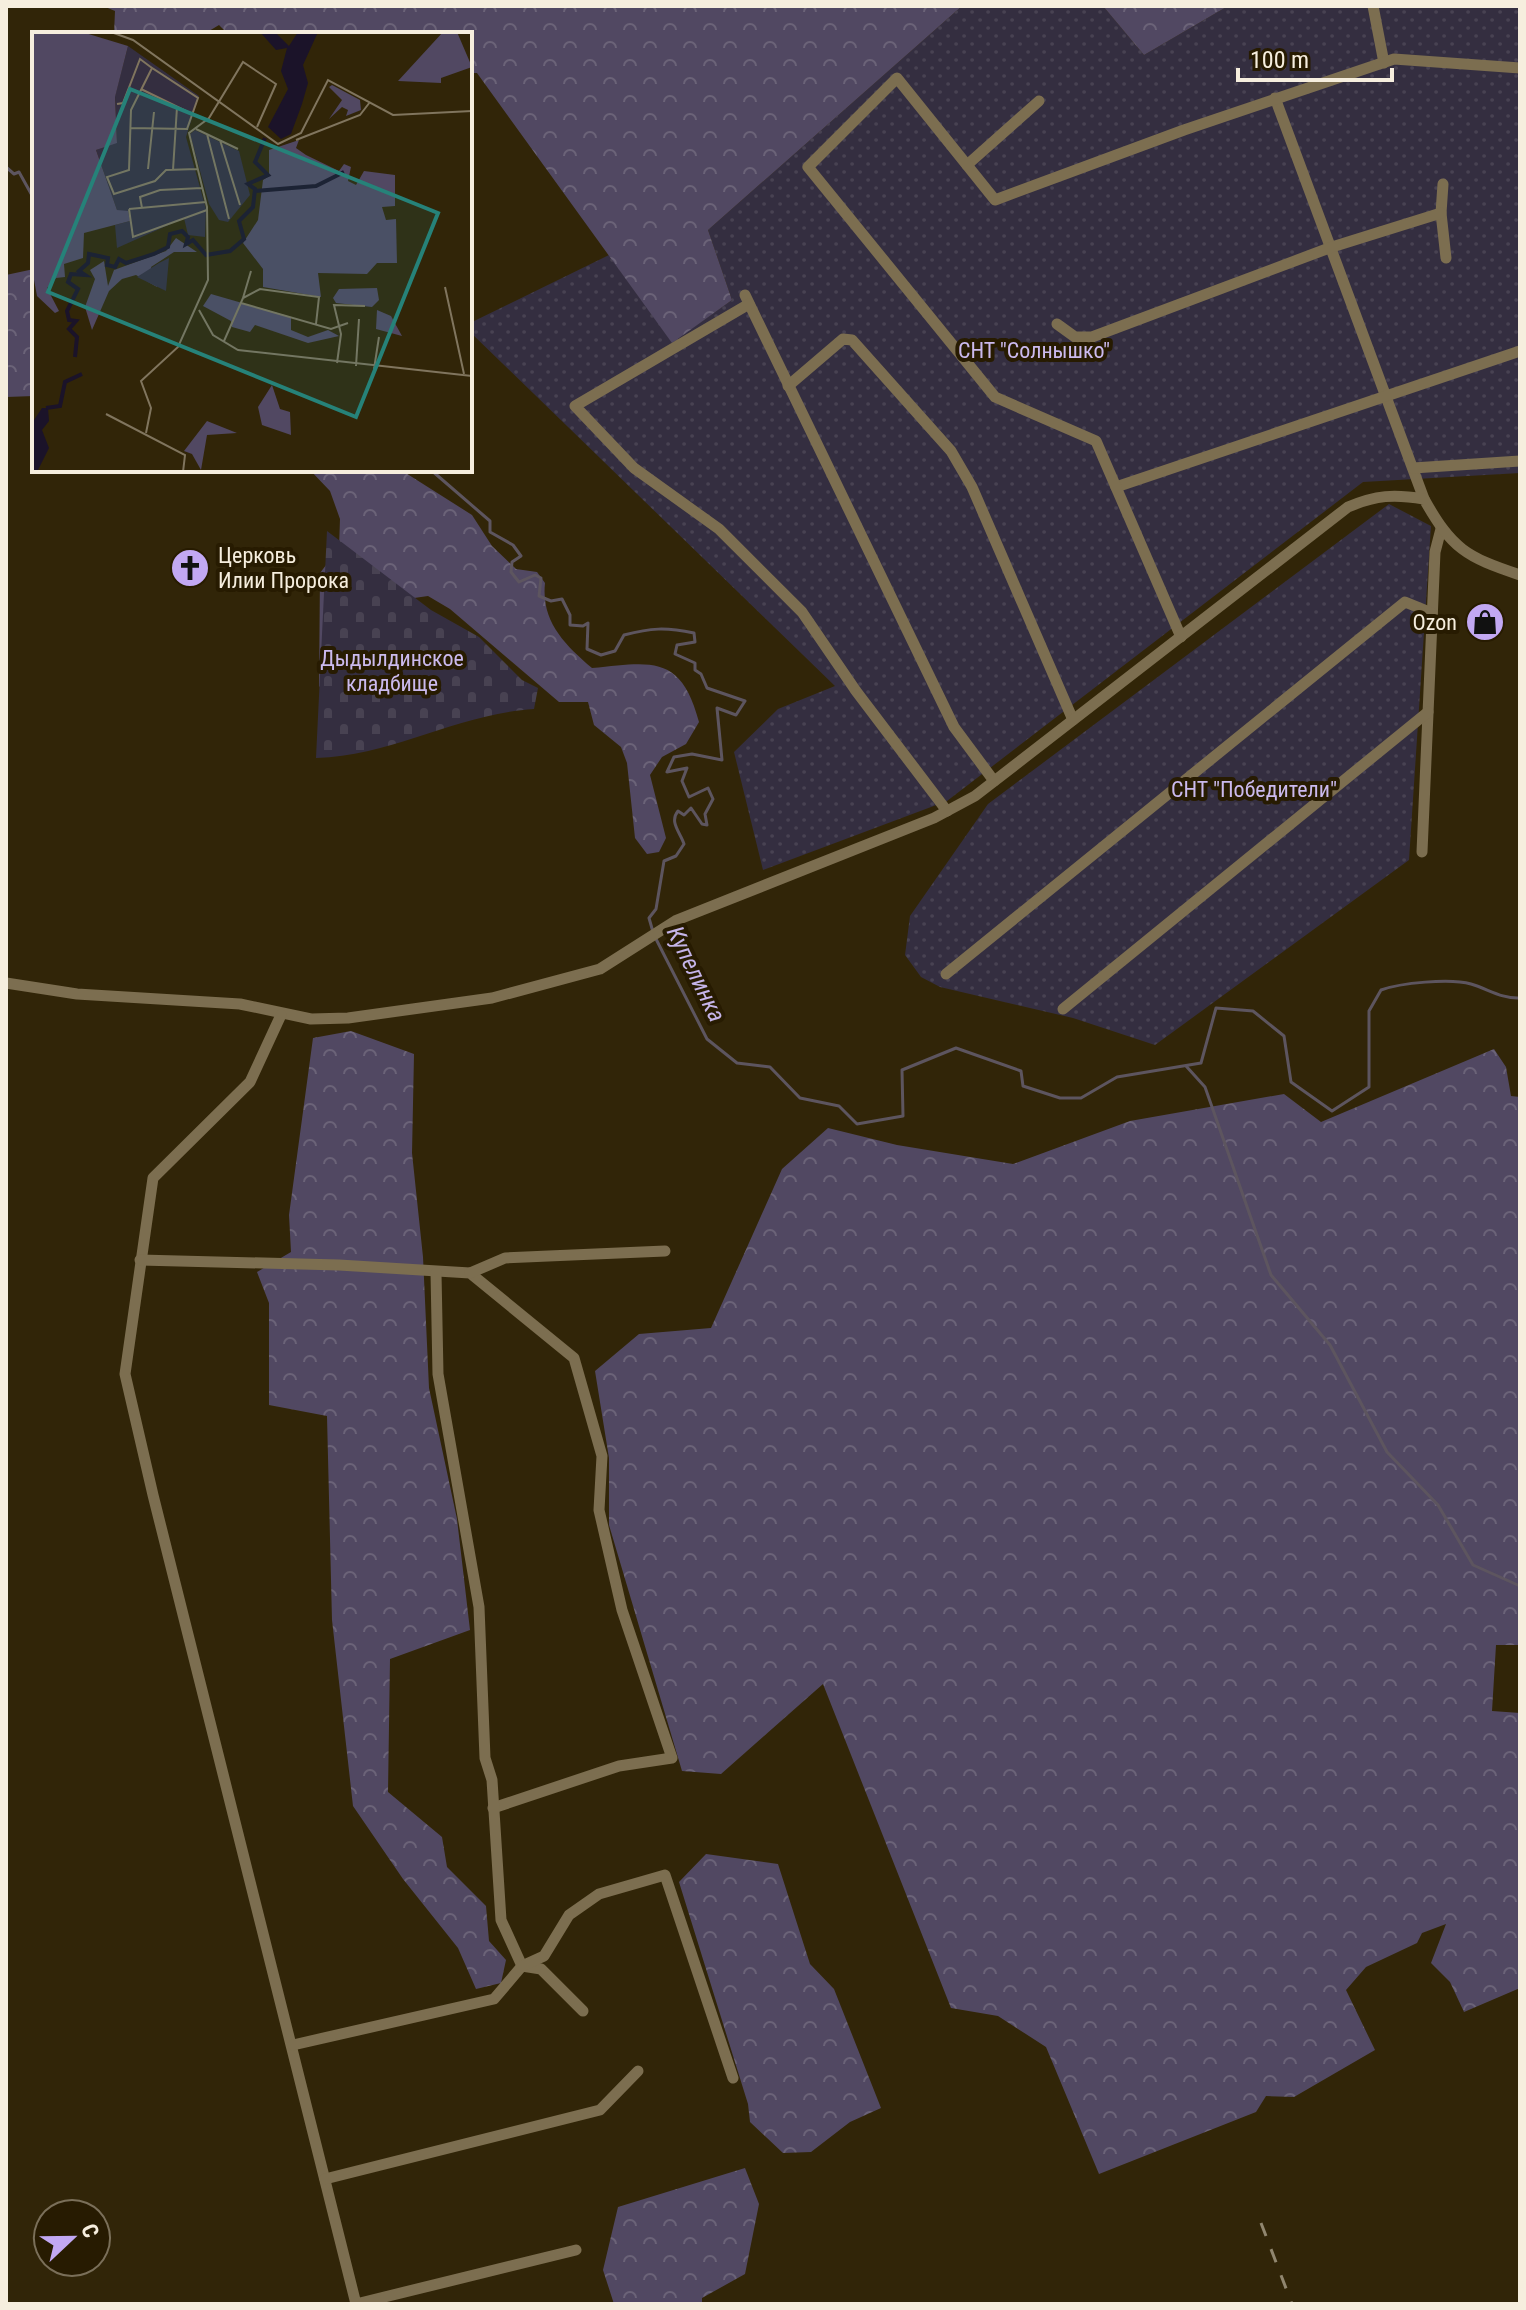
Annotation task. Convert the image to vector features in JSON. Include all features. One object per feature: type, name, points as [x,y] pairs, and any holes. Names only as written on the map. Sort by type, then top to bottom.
[{"type":"street","points":[[1373,6],[1384,63]]},
{"type":"street","points":[[1181,637],[1096,441],[995,397],[808,167],[897,78],[995,200],[1275,98],[1394,59],[1520,68]]},
{"type":"street","points":[[1275,98],[1424,499],[1441,529],[1460,550],[1520,575]]},
{"type":"street","points":[[967,165],[1039,101]]},
{"type":"street","points":[[1443,184],[1441,213],[1446,258]]},
{"type":"street","points":[[1057,324],[1075,337],[1092,337],[1332,247],[1441,213]]},
{"type":"street","points":[[947,811],[856,691],[802,612],[719,529],[634,468],[575,406],[747,300],[954,727],[994,781]]},
{"type":"street","points":[[788,386],[843,339],[852,340],[951,451],[972,487],[1073,720]]},
{"type":"street","points":[[1116,487],[1384,394],[1520,351]]},
{"type":"street","points":[[1413,468],[1520,461]]},
{"type":"street","points":[[6,983],[77,994],[240,1004],[311,1019],[348,1018],[492,998],[600,969],[663,927],[947,811],[994,781],[1348,507],[1392,494],[1424,499]]},
{"type":"street","points":[[1422,852],[1435,552],[1441,529]]},
{"type":"street","points":[[946,974],[1405,602],[1432,613]]},
{"type":"street","points":[[1063,1009],[1428,712]]},
{"type":"street","points":[[281,1015],[250,1082],[153,1178],[125,1374],[356,2304],[576,2250]]},
{"type":"street","points":[[140,1260],[339,1265],[470,1273],[505,1258],[665,1251]]},
{"type":"street","points":[[436,1273],[438,1374],[479,1607],[485,1758],[492,1780],[501,1920],[522,1966]]},
{"type":"street","points":[[470,1273],[574,1358],[602,1456],[599,1510],[622,1610],[672,1758],[619,1766],[493,1808]]},
{"type":"street","points":[[293,2045],[494,1999],[522,1966],[544,1956],[569,1915],[599,1894],[665,1875],[733,2078]]},
{"type":"street","points":[[522,1966],[541,1969],[583,2011]]},
{"type":"street","points":[[325,2179],[600,2110],[638,2071]]},
{"type":"green space","points":[[103,6],[962,6],[708,230],[732,300],[672,343],[477,73],[472,73],[472,32],[226,32],[219,25],[207,32],[114,32],[115,11]]},
{"type":"green space","name":"СНТ \"Солнышко\"","points":[[962,6],[1103,6],[1144,55],[1228,6],[1520,6],[1520,473],[1363,482],[947,801],[763,870],[734,752],[778,709],[835,686],[472,334],[472,322],[609,255],[672,342],[732,300],[708,230]]},
{"type":"green space","points":[[1103,6],[1228,6],[1144,55]]},
{"type":"green space","points":[[32,269],[32,396],[6,397],[6,275]]},
{"type":"green space","points":[[312,472],[404,472],[472,515],[492,546],[516,569],[537,572],[545,583],[547,609],[556,631],[592,668],[632,664],[661,667],[673,673],[692,700],[699,722],[686,744],[662,757],[650,775],[666,838],[659,852],[647,854],[635,838],[627,763],[621,747],[594,725],[588,702],[559,702],[450,609],[428,596],[414,598],[319,687],[320,573],[339,548],[340,519],[330,491]]},
{"type":"green space","name":"СНТ \"Победители\"","points":[[1389,504],[1431,526],[1409,860],[1155,1045],[1073,1018],[940,987],[921,977],[905,955],[910,916],[988,804]]},
{"type":"green space","name":"Дыдылдинское кладбище","points":[[327,531],[431,610],[479,637],[522,680],[538,688],[534,709],[478,718],[373,750],[316,758]]},
{"type":"green space","points":[[351,1031],[414,1054],[412,1153],[423,1257],[429,1388],[457,1519],[470,1630],[390,1659],[388,1792],[442,1837],[447,1867],[486,1906],[489,1941],[506,1960],[501,1983],[476,1989],[458,1948],[403,1879],[353,1806],[332,1620],[327,1416],[269,1405],[269,1303],[257,1272],[291,1252],[289,1215],[313,1038]]},
{"type":"green space","points":[[1494,1049],[1506,1067],[1511,1096],[1520,1097],[1520,1645],[1496,1645],[1492,1711],[1520,1713],[1520,1988],[1464,2012],[1450,1982],[1431,1963],[1446,1924],[1422,1933],[1417,1943],[1366,1967],[1346,1990],[1375,2050],[1294,2097],[1266,2096],[1256,2112],[1099,2174],[1046,2047],[998,2016],[951,2008],[823,1684],[721,1774],[682,1771],[609,1525],[609,1458],[595,1371],[639,1334],[711,1328],[782,1169],[828,1128],[897,1145],[1013,1164],[1130,1121],[1284,1094],[1321,1122]]},
{"type":"green space","points":[[706,1854],[778,1864],[810,1964],[834,1989],[881,2108],[850,2122],[811,2152],[783,2153],[750,2122],[748,2104],[679,1882]]},
{"type":"green space","points":[[745,2168],[759,2204],[745,2274],[702,2298],[702,2304],[614,2304],[603,2270],[618,2207]]},
{"type":"waterway","name":"Купелинка","points":[[6,167],[14,174],[19,172],[32,195]]},
{"type":"waterway","name":"Купелинка","points":[[433,472],[490,521],[490,532],[513,545],[521,556],[512,562],[511,572],[519,582],[535,575],[541,578],[539,596],[551,601],[562,599],[570,615],[570,625],[583,626],[588,623],[587,649],[601,655],[615,651],[624,635],[642,631],[666,629],[694,633],[695,642],[677,645],[675,654],[695,663],[695,670],[701,674],[707,688],[745,701],[736,715],[717,708],[722,760],[692,754],[674,757],[667,772],[687,768],[682,781],[689,797],[708,788],[713,799],[705,814],[707,825],[702,824],[691,808],[684,815],[678,811],[676,815],[675,823],[684,844],[676,856],[664,861],[656,909],[649,918],[653,932]]},
{"type":"waterway","name":"Купелинка","points":[[656,939],[707,1039],[737,1063],[770,1067],[800,1098],[839,1106],[857,1124],[903,1116],[902,1070],[956,1048],[1021,1071],[1023,1086],[1060,1098],[1081,1098],[1117,1077],[1201,1063],[1216,1008],[1253,1011],[1284,1036],[1291,1082],[1332,1111],[1369,1087],[1369,1011],[1381,990],[1412,983],[1451,981],[1520,998]]},
{"type":"waterway","points":[[1186,1066],[1205,1087],[1271,1275],[1330,1345],[1387,1452],[1438,1505],[1473,1565],[1520,1586]]},
{"type":"railway","points":[[1261,2223],[1292,2304]]},
{"type":"place","name":"Церковь Илии Пророка","points":[[190,568]]},
{"type":"place","name":"Ozon","points":[[1485,622]]}]
